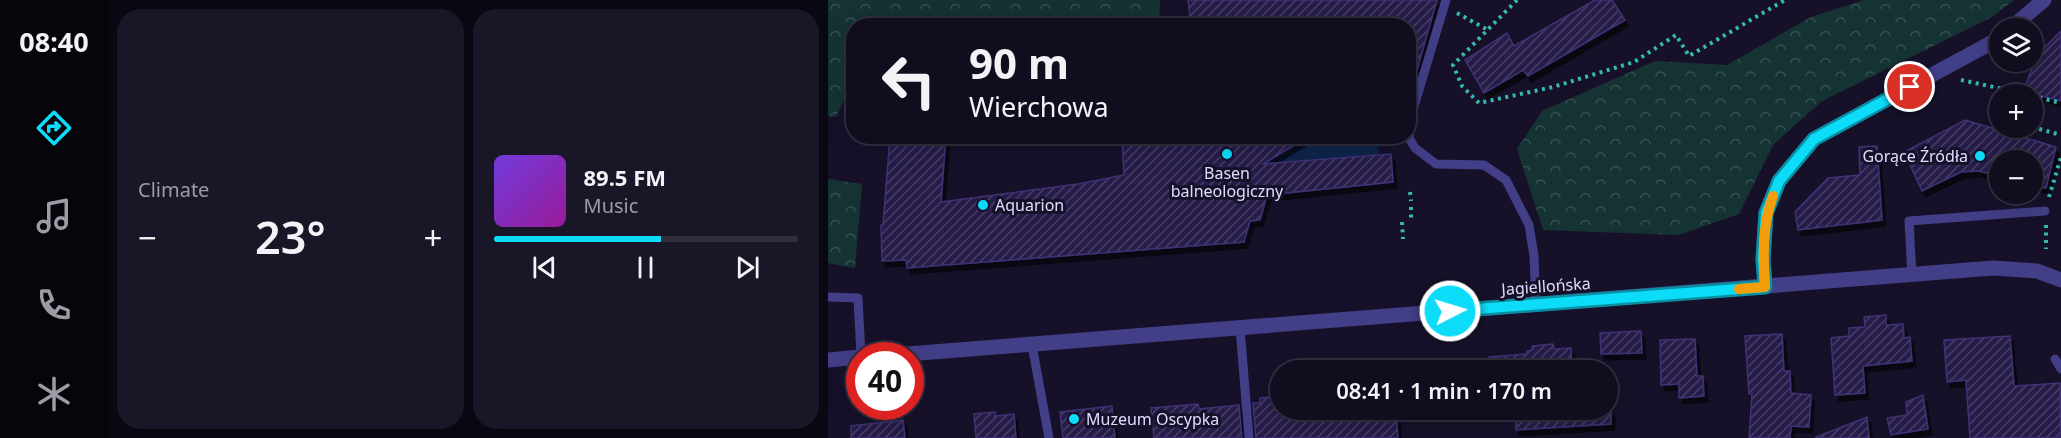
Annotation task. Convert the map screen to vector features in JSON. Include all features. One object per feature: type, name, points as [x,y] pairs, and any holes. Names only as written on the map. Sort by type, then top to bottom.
[{"type":"street","points":[[2023,18],[2044,0]]},
{"type":"street","points":[[1765,287],[1763,259],[1766,213],[1779,181],[1814,139],[1989,44]]},
{"type":"street","name":"Jagiellońska","points":[[924,353],[1993,268],[2037,271],[2061,280]]},
{"type":"street","points":[[828,360],[846,358]]},
{"type":"lane","points":[[1416,100],[1445,4]]},
{"type":"lane","points":[[1413,144],[1420,153],[1436,164],[1484,165],[1506,180],[1529,225],[1534,256],[1536,304]]},
{"type":"lane","points":[[1912,276],[1909,221],[2045,211]]},
{"type":"lane","points":[[828,297],[858,298],[860,342]]},
{"type":"lane","points":[[1240,328],[1248,438]]},
{"type":"lane","points":[[1032,345],[1049,438]]},
{"type":"lane","points":[[2055,359],[2061,369]]},
{"type":"path","points":[[1517,0],[1453,65],[1462,86],[1479,103],[1553,87],[1634,62],[1676,35],[1689,56],[1785,0]]},
{"type":"path","points":[[1445,4],[1488,30]]},
{"type":"path","points":[[1957,80],[1989,86]]},
{"type":"path","points":[[2043,99],[2061,103]]},
{"type":"path","points":[[2043,130],[2061,135]]},
{"type":"path","points":[[2045,211],[2061,157]]},
{"type":"path","points":[[1410,192],[1412,221]]},
{"type":"path","points":[[1402,222],[1403,239]]},
{"type":"path","points":[[2046,236],[2046,249]]},
{"type":"green space","points":[[828,0],[1160,0],[1159,18],[846,18],[846,96],[836,117],[828,116]]},
{"type":"green space","points":[[1864,0],[2014,0],[1994,16],[1822,101],[1773,145],[1739,214],[1679,235],[1543,230],[1517,149],[1542,111],[1655,61],[1727,65],[1811,17]]},
{"type":"green space","points":[[828,179],[862,184],[855,268],[828,263]]},
{"type":"water","points":[[1266,144],[1378,144],[1379,155],[1268,164]]},
{"type":"building","points":[[1188,0],[1437,0],[1416,74],[1416,18],[1190,18]]},
{"type":"building","points":[[1595,0],[1612,0],[1625,20],[1528,76],[1523,70],[1484,93],[1465,60],[1507,33],[1514,46]]},
{"type":"building","points":[[2061,31],[2061,101],[2043,96],[2043,84],[2026,84],[2031,72],[2043,72],[2043,49]]},
{"type":"building","name":"Gorące Źródła","points":[[1965,120],[1989,127],[1989,138],[2026,138],[2056,147],[2046,188],[2043,187],[2043,150],[1989,150],[1989,174],[1978,171],[1961,172],[1922,191],[1904,152]]},
{"type":"building","points":[[889,144],[945,144],[941,202],[1078,184],[1124,175],[1122,144],[1296,144],[1263,164],[1391,154],[1393,182],[1267,195],[1260,220],[1250,221],[1244,242],[907,268],[906,260],[882,261],[881,225],[883,225]]},
{"type":"building","points":[[1877,146],[1882,220],[1798,230],[1795,212],[1828,178],[1860,175],[1859,147]]},
{"type":"building","points":[[1886,315],[1886,325],[1903,324],[1904,338],[1910,337],[1912,361],[1863,366],[1865,393],[1835,395],[1831,338],[1849,336],[1849,328],[1865,327],[1864,317]]},
{"type":"building","points":[[1641,331],[1642,353],[1601,354],[1600,333]]},
{"type":"building","points":[[1782,334],[1784,371],[1790,371],[1791,393],[1811,395],[1809,427],[1791,426],[1790,438],[1749,438],[1752,394],[1749,394],[1745,336]]},
{"type":"building","points":[[2010,336],[2014,386],[2060,383],[2061,438],[1970,438],[1966,380],[1947,382],[1944,340]]},
{"type":"building","points":[[1695,339],[1697,376],[1703,376],[1704,396],[1679,398],[1679,384],[1661,385],[1660,340]]},
{"type":"building","points":[[1553,344],[1554,349],[1571,348],[1572,360],[1489,360],[1489,357],[1527,354],[1527,351],[1532,350],[1532,346]]},
{"type":"building","points":[[1923,395],[1928,429],[1891,435],[1887,418],[1907,415],[1906,402]]},
{"type":"building","points":[[1270,397],[1270,420],[1397,420],[1398,438],[1256,438],[1253,403],[1260,403],[1260,398]]},
{"type":"building","points":[[1198,404],[1199,409],[1239,405],[1242,438],[1154,438],[1151,408]]},
{"type":"building","points":[[1112,406],[1115,438],[1063,438],[1060,412]]},
{"type":"building","points":[[995,412],[995,416],[1014,414],[1016,438],[976,438],[974,414]]},
{"type":"building","points":[[1867,417],[1869,438],[1816,438],[1816,437]]},
{"type":"building","points":[[903,420],[905,438],[851,438],[851,426]]},
{"type":"building","points":[[1516,420],[1611,420],[1611,424],[1516,430]]},
{"type":"slow traffic","points":[[1739,289],[1765,287],[1763,259],[1766,213],[1773,196]]},
{"type":"place","name":"Basen balneologiczny","points":[[1227,154]]},
{"type":"place","name":"Gorące Źródła","points":[[1980,156]]},
{"type":"place","name":"Aquarion","points":[[983,205]]},
{"type":"place","name":"Muzeum Oscypka","points":[[1074,419]]},
{"type":"route","points":[[1450,311],[1765,287],[1763,259],[1766,213],[1779,181],[1814,139],[1910,87]]}]
